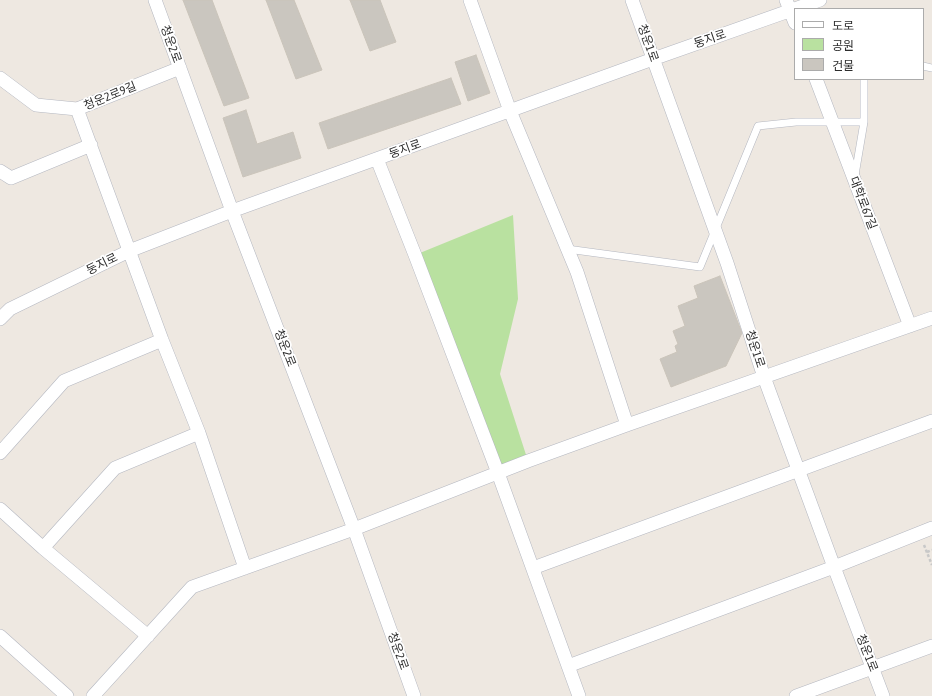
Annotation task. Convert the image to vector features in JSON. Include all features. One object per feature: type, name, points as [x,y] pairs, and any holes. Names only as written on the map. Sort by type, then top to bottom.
[{"type":"street","name":"청운2로","points":[[155,0],[232,211],[354,529],[414,696]]},
{"type":"street","points":[[470,0],[510,111],[577,272],[627,425]]},
{"type":"street","name":"청운1로","points":[[632,0],[730,270],[764,377],[883,696]]},
{"type":"street","name":"둥지로","points":[[799,8],[820,0]]},
{"type":"street","name":"둥지로","points":[[0,319],[5,305],[130,251],[232,211],[653,59],[791,11]]},
{"type":"street","name":"청운2로9길","points":[[0,78],[36,105],[78,109],[180,68]]},
{"type":"street","name":"대학로67길","points":[[816,80],[910,326]]},
{"type":"street","points":[[78,109],[162,340],[199,433],[245,568]]},
{"type":"street","points":[[0,171],[11,178],[91,145]]},
{"type":"street","points":[[377,159],[498,473],[579,696]]},
{"type":"street","points":[[93,696],[192,587],[354,529],[627,425],[932,318]]},
{"type":"street","points":[[0,453],[64,381],[162,340]]},
{"type":"street","points":[[533,568],[932,421]]},
{"type":"street","points":[[43,548],[116,468],[199,433]]},
{"type":"street","points":[[0,510],[148,636]]},
{"type":"street","points":[[568,666],[834,567],[926,531]]},
{"type":"street","points":[[0,636],[67,696]]},
{"type":"street","points":[[796,696],[932,646]]},
{"type":"lane","points":[[854,179],[864,122],[864,80]]},
{"type":"lane","points":[[567,249],[700,267],[758,126],[796,122],[864,122]]},
{"type":"path","points":[[926,531],[927,552],[932,565]]},
{"type":"path","points":[[927,552],[932,550]]},
{"type":"green space","points":[[513,215],[518,299],[500,374],[528,461],[498,473],[415,255]]},
{"type":"building","points":[[183,0],[212,0],[249,98],[224,106]]},
{"type":"building","points":[[266,0],[294,0],[322,70],[296,79]]},
{"type":"building","points":[[350,0],[380,0],[396,42],[370,51]]},
{"type":"building","points":[[476,55],[490,93],[468,101],[455,62]]},
{"type":"building","points":[[451,78],[461,104],[328,149],[319,123]]},
{"type":"building","points":[[246,110],[257,144],[293,132],[301,158],[243,177],[223,118]]},
{"type":"building","points":[[720,276],[742,333],[726,366],[671,387],[660,359],[677,352],[675,346],[678,344],[673,331],[685,326],[678,306],[698,298],[694,286]]}]
